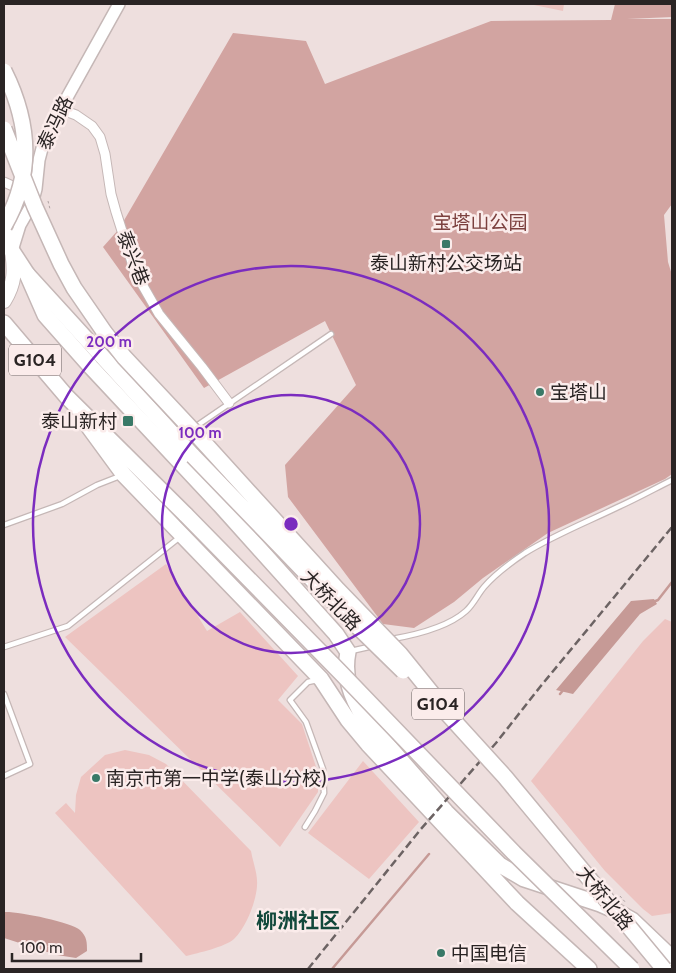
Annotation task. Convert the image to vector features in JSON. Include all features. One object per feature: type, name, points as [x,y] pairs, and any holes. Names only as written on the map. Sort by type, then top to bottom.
[{"type":"main road","points":[[4,70],[14,91],[23,120],[26,148],[21,184],[4,227]]},
{"type":"main road","points":[[4,129],[35,207],[61,264],[74,288],[105,333],[124,357],[338,590],[400,654],[452,717]]},
{"type":"main road","name":"大桥北路","points":[[4,227],[8,257],[27,274],[177,439],[358,628],[452,717],[522,797],[664,969]]},
{"type":"main road","points":[[4,301],[10,291],[13,280],[8,257]]},
{"type":"main road","points":[[27,274],[45,315],[321,617],[348,652],[346,676],[354,701],[364,718],[446,812],[500,865],[524,879],[600,904],[632,920],[672,959],[664,969]]},
{"type":"main road","name":"大桥北路","points":[[4,323],[68,397],[341,673],[514,853],[632,969]]},
{"type":"main road","points":[[68,397],[124,475],[321,679],[348,720],[368,744],[517,903],[589,969]]},
{"type":"street","name":"泰冯路","points":[[8,257],[20,225],[32,204],[36,189],[39,160],[45,137],[119,4]]},
{"type":"street","name":"泰兴巷","points":[[60,109],[76,115],[92,126],[100,138],[105,154],[111,194],[136,272],[159,314],[229,403]]},
{"type":"street","points":[[4,182],[18,188],[24,187],[31,184],[37,176]]},
{"type":"lane","points":[[177,439],[331,334]]},
{"type":"lane","points":[[4,525],[62,504],[97,485],[124,475]]},
{"type":"lane","points":[[305,827],[316,811],[324,793],[322,769],[306,722],[290,700],[308,682],[321,679],[348,652],[430,630],[458,617],[468,610],[492,578],[525,553],[551,538],[672,480]]},
{"type":"lane","points":[[4,647],[68,626],[182,536]]},
{"type":"lane","points":[[4,694],[30,764],[4,776]]},
{"type":"shaded area","points":[[529,4],[564,4],[563,11]]},
{"type":"shaded area","points":[[166,564],[207,631],[240,612],[298,676],[278,700],[302,724],[318,773],[318,792],[280,847],[65,637]]},
{"type":"shaded area","points":[[654,599],[657,604],[640,614],[573,694],[556,690],[631,601]]},
{"type":"shaded area","points":[[665,619],[672,622],[672,913],[652,916],[605,871],[531,781],[643,641]]},
{"type":"shaded area","points":[[125,750],[149,755],[166,764],[251,851],[257,882],[255,899],[243,928],[230,942],[186,956],[55,813],[66,803],[75,813],[76,795],[81,777],[105,755]]},
{"type":"shaded area","points":[[363,761],[419,822],[369,879],[308,833]]},
{"type":"shaded area","points":[[4,912],[44,918],[75,927],[85,937],[87,951],[76,958],[57,955],[4,938]]},
{"type":"green space","name":"宝塔山公园","points":[[615,4],[672,4],[672,17],[627,19],[672,19],[672,204],[664,215],[668,262],[672,275],[672,474],[665,479],[548,533],[483,578],[454,602],[414,628],[383,624],[288,497],[285,465],[356,385],[325,321],[204,388],[103,247],[119,229],[233,33],[306,41],[325,84],[491,21],[611,20]]},
{"type":"waterway","points":[[653,602],[658,600],[672,582]]},
{"type":"waterway","points":[[560,694],[564,689]]},
{"type":"waterway","points":[[332,969],[429,854]]},
{"type":"railway","points":[[308,969],[421,829],[496,743],[672,527]]},
{"type":"place","name":"泰山新村公交场站","points":[[446,244]]},
{"type":"place","name":"宝塔山","points":[[540,392]]},
{"type":"place","name":"泰山新村","points":[[128,421]]},
{"type":"place","name":"南京市第一中学(泰山分校)","points":[[96,778]]},
{"type":"place","name":"中国电信","points":[[441,953]]},
{"type":"district","name":"柳洲社区","points":[[298,920]]}]
